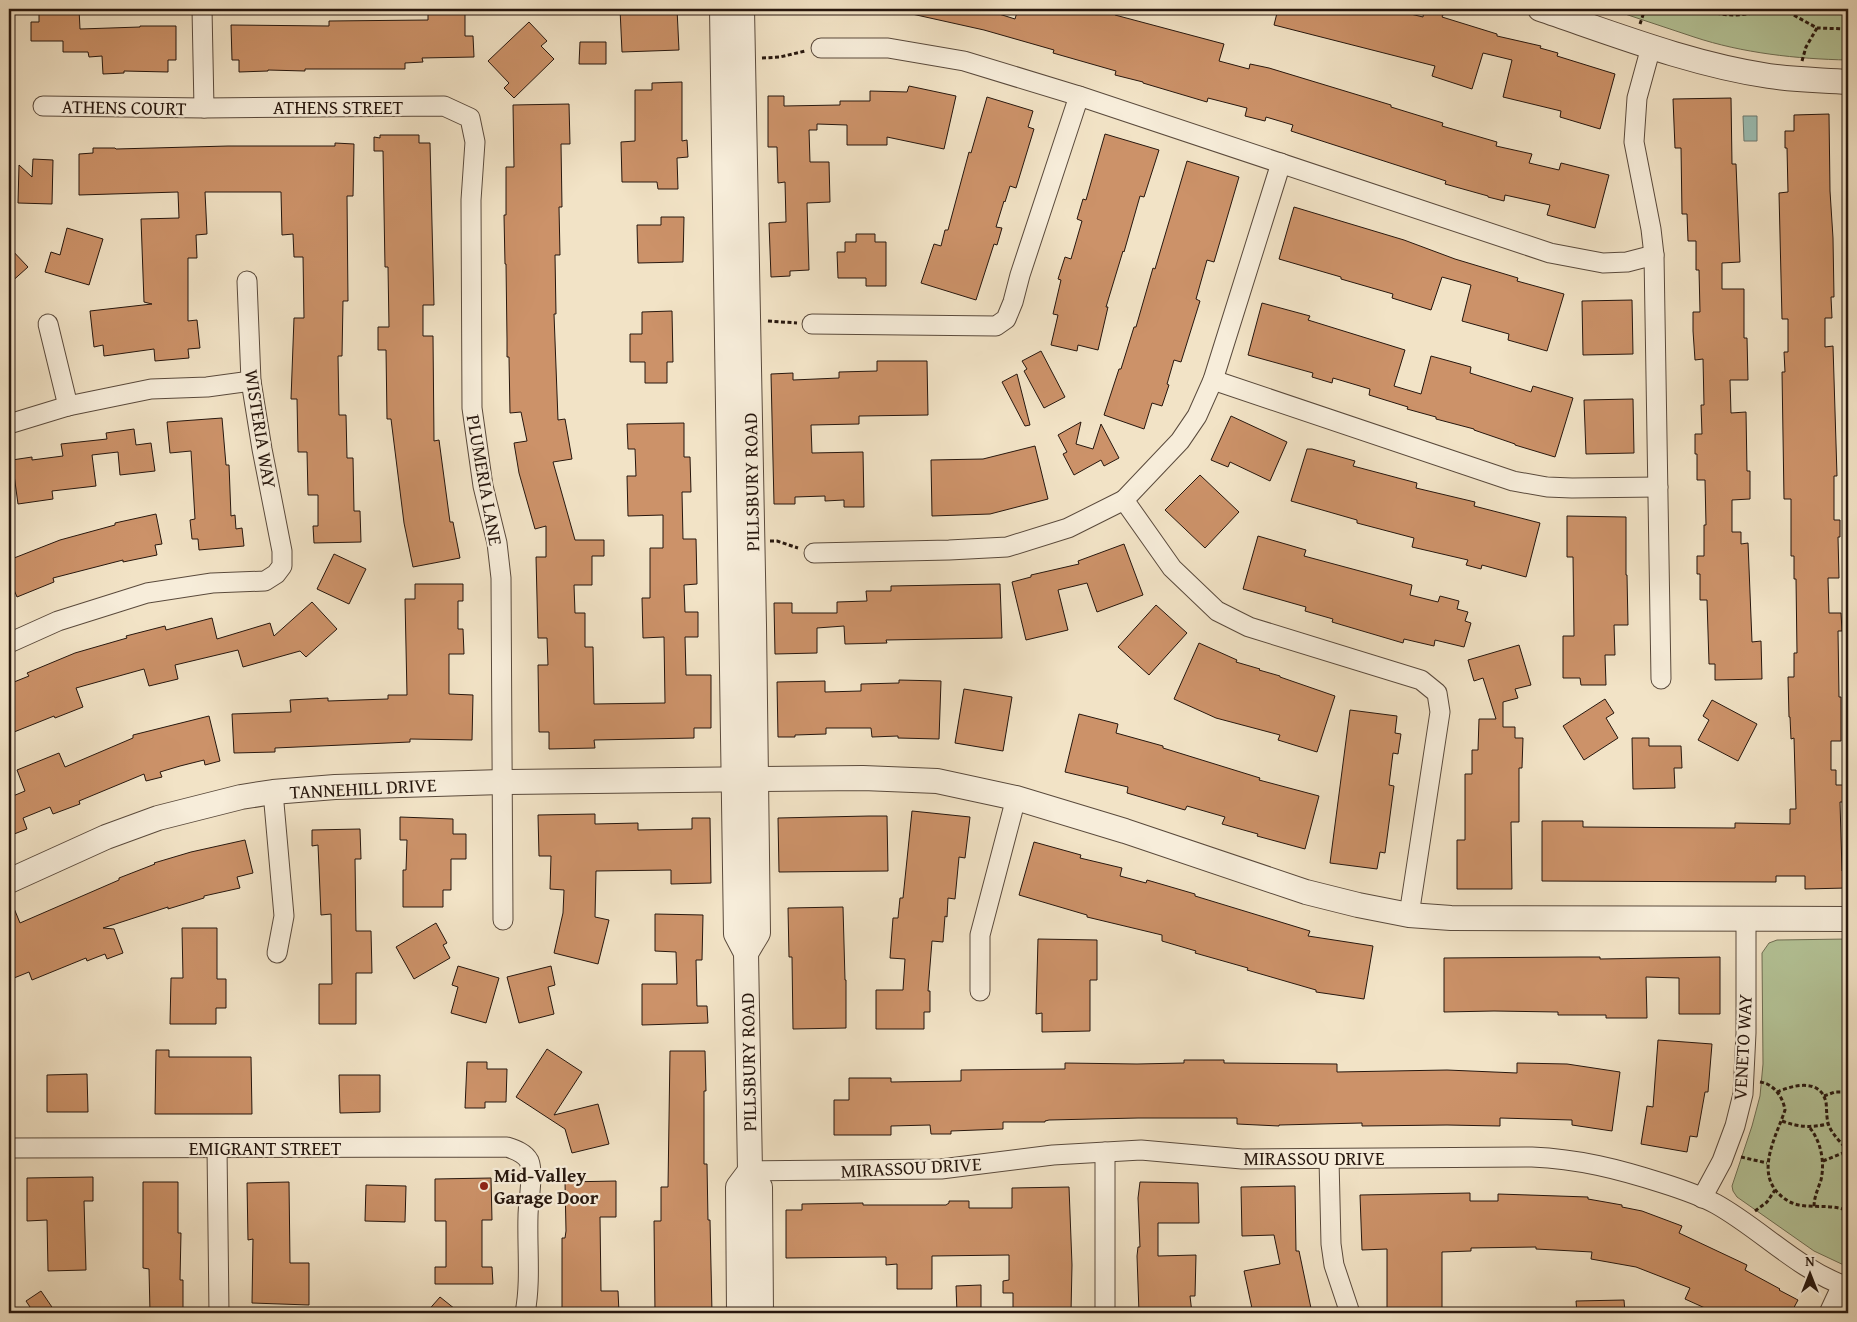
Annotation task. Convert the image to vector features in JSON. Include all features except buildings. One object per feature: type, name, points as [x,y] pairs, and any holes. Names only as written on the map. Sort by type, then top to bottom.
[{"type":"street","points":[[202,9],[204,108]]},
{"type":"street","name":"PILLSBURY ROAD","points":[[722,9],[736,934],[746,953],[750,1171],[760,1187],[761,1313]]},
{"type":"street","name":"PILLSBURY ROAD","points":[[742,9],[758,933],[746,953]]},
{"type":"street","points":[[1540,9],[1651,47],[1732,68],[1768,76],[1848,82]]},
{"type":"street","points":[[1651,47],[1637,98],[1634,142],[1651,229],[1654,255],[1661,679]]},
{"type":"street","points":[[820,48],[888,48],[956,59],[1078,96],[1550,253],[1603,263],[1627,262],[1654,255]]},
{"type":"street","points":[[812,324],[996,326],[1006,319],[1078,96]]},
{"type":"street","name":"ATHENS COURT","points":[[43,106],[204,108]]},
{"type":"street","name":"ATHENS STREET","points":[[204,108],[444,106],[470,118]]},
{"type":"street","name":"PLUMERIA LANE","points":[[470,118],[475,142],[471,200],[472,408],[483,486],[497,543],[501,578],[504,920]]},
{"type":"street","points":[[814,553],[1007,547],[1068,528],[1124,500],[1184,435],[1198,416],[1213,380],[1281,164]]},
{"type":"street","name":"WISTERIA WAY","points":[[9,643],[58,621],[147,593],[212,583],[265,581],[276,574],[282,566],[282,551],[251,382],[247,281]]},
{"type":"street","points":[[48,324],[68,406]]},
{"type":"street","points":[[1213,380],[1513,481],[1547,487],[1658,487]]},
{"type":"street","points":[[9,424],[68,406],[151,389],[207,387],[251,382]]},
{"type":"street","points":[[1124,500],[1172,568],[1217,611],[1249,627],[1421,680],[1437,692],[1440,712],[1409,914]]},
{"type":"street","name":"TANNEHILL DRIVE","points":[[9,881],[106,837],[158,818],[241,797],[273,792],[335,787],[502,782],[863,778],[937,781],[1016,798],[1125,831],[1306,892],[1358,905],[1409,914],[1450,918],[1848,919]]},
{"type":"street","points":[[273,792],[284,916],[277,953]]},
{"type":"street","points":[[980,992],[980,935],[1016,798]]},
{"type":"street","name":"VENETO WAY","points":[[1702,1198],[1724,1154],[1735,1126],[1742,1094],[1746,1033],[1746,918]]},
{"type":"street","name":"EMIGRANT STREET","points":[[9,1148],[507,1147],[520,1151],[529,1161],[531,1171],[528,1215],[528,1287],[525,1313]]},
{"type":"street","points":[[217,1148],[219,1313]]},
{"type":"street","name":"MIRASSOU DRIVE","points":[[750,1171],[941,1169],[1053,1155],[1141,1150],[1242,1159],[1532,1157],[1565,1159],[1630,1172],[1693,1193],[1716,1204],[1786,1254],[1845,1286]]},
{"type":"street","points":[[1105,1152],[1105,1313]]},
{"type":"street","points":[[1329,1159],[1333,1258],[1350,1313]]},
{"type":"street","points":[[739,1313],[738,1187],[750,1171]]},
{"type":"street","points":[[1829,1313],[1845,1286]]},
{"type":"path","points":[[1704,9],[1740,15],[1756,13],[1764,9]]},
{"type":"path","points":[[1769,9],[1787,10],[1817,28],[1848,29]]},
{"type":"path","points":[[1800,79],[1803,54],[1817,28]]},
{"type":"path","points":[[743,58],[780,57],[820,48]]},
{"type":"path","points":[[748,322],[772,321],[812,324]]},
{"type":"path","points":[[752,542],[777,541],[814,553]]},
{"type":"path","points":[[1744,1080],[1768,1083],[1784,1102],[1785,1110],[1782,1122],[1767,1164],[1768,1174],[1775,1190],[1783,1198],[1796,1205],[1840,1207],[1848,1210]]},
{"type":"path","points":[[1777,1092],[1802,1084],[1810,1085],[1824,1096],[1828,1124],[1848,1151],[1822,1161]]},
{"type":"path","points":[[1824,1096],[1835,1092],[1848,1092]]},
{"type":"path","points":[[1782,1122],[1810,1128],[1828,1124]]},
{"type":"path","points":[[1810,1128],[1820,1145],[1822,1161],[1821,1179],[1814,1200],[1814,1207]]},
{"type":"path","points":[[1724,1154],[1767,1164]]},
{"type":"path","points":[[1746,1224],[1755,1211],[1767,1202],[1775,1190]]},
{"type":"green space","points":[[1610,9],[1848,9],[1848,60],[1790,57],[1712,43]]},
{"type":"green space","points":[[1848,939],[1848,1267],[1814,1251],[1737,1197],[1732,1186],[1760,1096],[1763,1064],[1762,953],[1769,943],[1777,940]]},
{"type":"water","points":[[1743,116],[1757,116],[1757,141],[1744,141]]},
{"type":"place","name":"Mid-Valley Garage Door","points":[[484,1186]]}]
